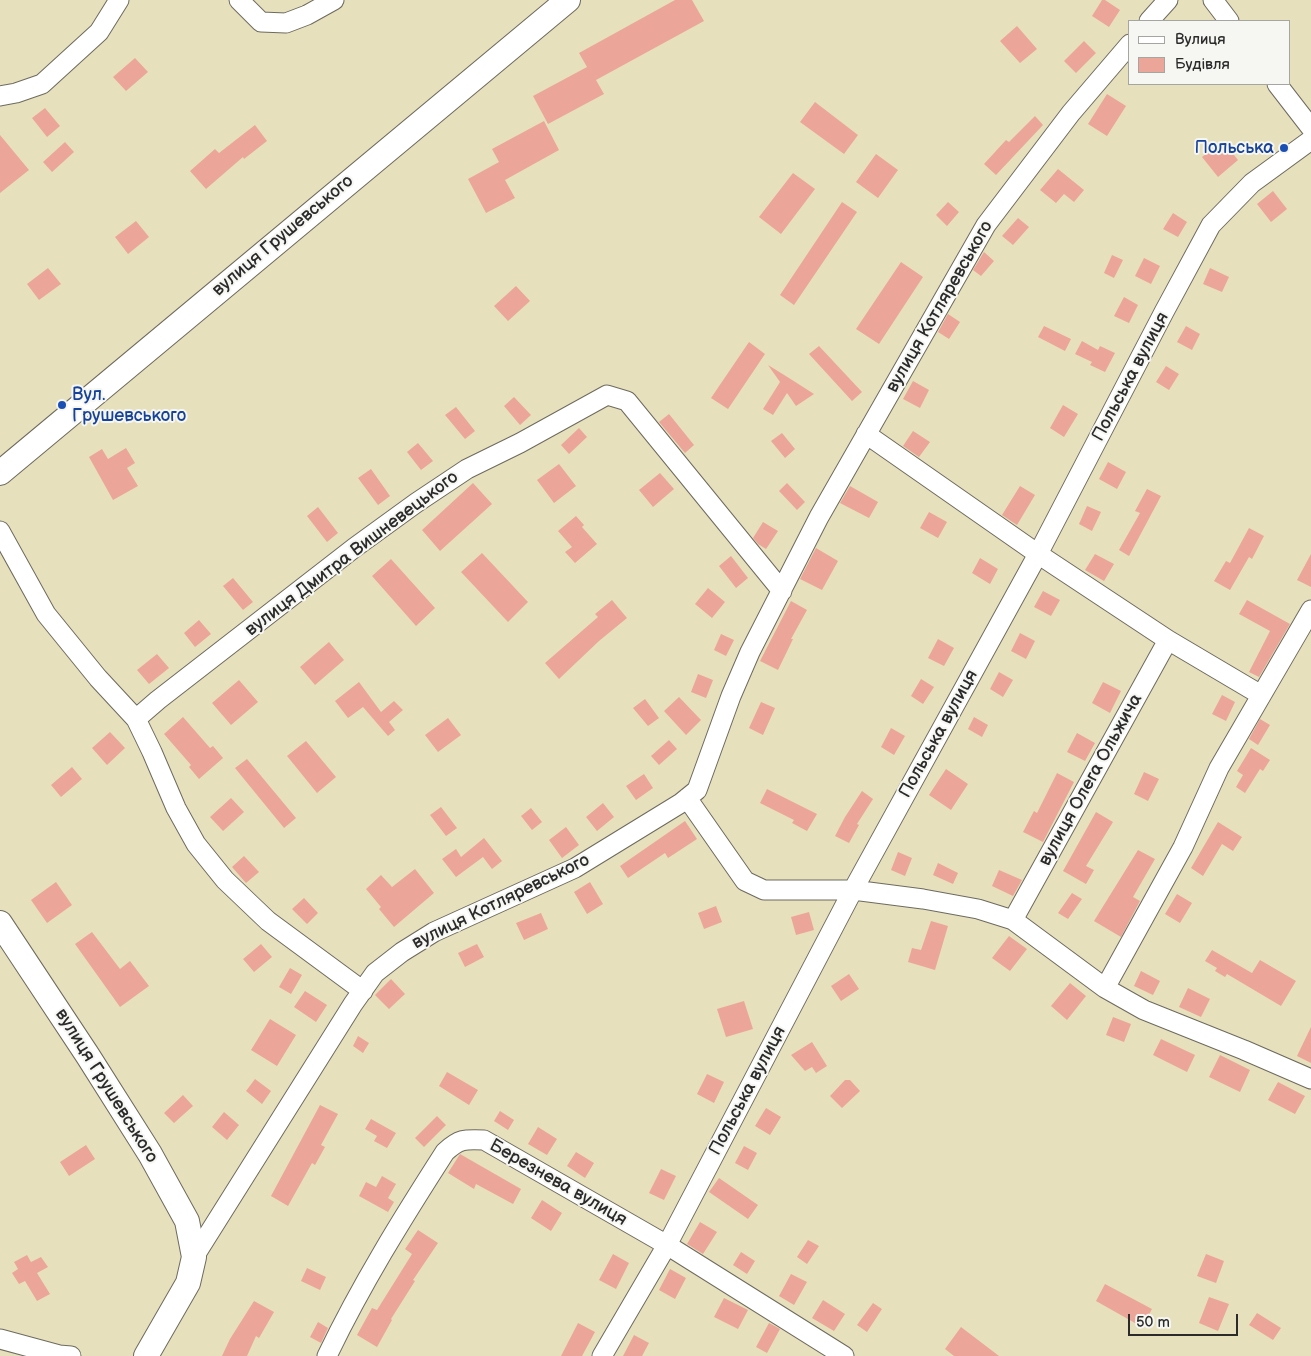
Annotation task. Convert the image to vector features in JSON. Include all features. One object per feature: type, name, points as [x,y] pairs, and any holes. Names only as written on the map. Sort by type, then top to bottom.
[{"type":"main road","name":"вулиця Грушевського","points":[[0,473],[568,0]]},
{"type":"main road","name":"вулиця Грушевського","points":[[0,923],[150,1154],[187,1221],[194,1257]]},
{"type":"main road","name":"вулиця Котляревського","points":[[146,1356],[188,1283],[194,1257]]},
{"type":"street","points":[[0,96],[16,93],[42,84],[99,32],[120,0]]},
{"type":"street","points":[[239,0],[261,22],[286,23],[307,15],[334,0]]},
{"type":"street","points":[[1213,0],[1229,20]]},
{"type":"street","points":[[1150,20],[1164,1]]},
{"type":"street","name":"вулиця Котляревського","points":[[194,1257],[376,973],[402,952],[426,937],[575,868],[697,790],[731,696],[750,652],[819,517],[986,224],[1071,113],[1128,46]]},
{"type":"street","points":[[1278,85],[1311,128]]},
{"type":"street","name":"Польська вулиця","points":[[602,1356],[667,1245],[853,890],[1038,554],[1211,226],[1252,183],[1311,140]]},
{"type":"street","name":"вулиця Дмитра Вишневецького","points":[[136,720],[158,700],[354,548],[416,503],[467,469],[520,443],[608,395],[627,401],[782,591]]},
{"type":"street","points":[[866,434],[1038,554],[1168,640],[1261,695]]},
{"type":"street","points":[[0,531],[46,614],[98,678],[136,720],[176,808],[196,844],[225,880],[268,921],[363,991]]},
{"type":"street","points":[[1105,988],[1183,846],[1219,768],[1311,610]]},
{"type":"street","name":"вулиця Олега Ольжича","points":[[1013,920],[1168,640]]},
{"type":"street","points":[[687,798],[745,881],[764,890],[853,890],[942,902],[978,909],[1013,920],[1105,988],[1144,1010],[1311,1079]]},
{"type":"street","name":"Березнева вулиця","points":[[327,1356],[348,1312],[391,1236],[445,1152],[456,1142],[467,1139],[484,1140],[667,1245],[844,1356]]},
{"type":"street","points":[[0,1339],[59,1355],[71,1356]]},
{"type":"building","points":[[675,0],[692,0],[704,21],[596,80],[604,94],[548,124],[533,96],[587,67],[579,53]]},
{"type":"building","points":[[1102,0],[1120,10],[1109,27],[1092,16]]},
{"type":"building","points":[[1017,26],[1037,49],[1020,63],[1000,41]]},
{"type":"building","points":[[1084,41],[1096,53],[1076,73],[1064,61]]},
{"type":"building","points":[[135,58],[148,72],[126,91],[113,77]]},
{"type":"building","points":[[1107,94],[1126,106],[1107,136],[1088,124]]},
{"type":"building","points":[[815,102],[858,135],[844,154],[800,122]]},
{"type":"building","points":[[45,108],[60,126],[47,137],[32,118]]},
{"type":"building","points":[[1035,116],[1043,125],[996,175],[984,164],[1006,140],[1009,142]]},
{"type":"building","points":[[544,121],[559,150],[505,180],[515,198],[486,213],[468,179],[499,162],[492,149]]},
{"type":"building","points":[[255,125],[267,141],[244,159],[243,157],[206,189],[190,171],[215,149],[219,153]]},
{"type":"building","points":[[0,135],[29,170],[0,193]]},
{"type":"building","points":[[1223,141],[1238,160],[1218,177],[1202,157]]},
{"type":"building","points":[[65,142],[74,152],[52,172],[43,162]]},
{"type":"building","points":[[876,154],[898,170],[878,198],[856,182]]},
{"type":"building","points":[[1058,169],[1084,190],[1074,202],[1064,194],[1056,203],[1040,190]]},
{"type":"building","points":[[793,173],[815,189],[781,234],[759,217]]},
{"type":"building","points":[[1273,191],[1287,209],[1271,222],[1257,204]]},
{"type":"building","points":[[842,202],[857,212],[794,305],[780,295]]},
{"type":"building","points":[[948,202],[959,212],[947,226],[936,215]]},
{"type":"building","points":[[1173,213],[1187,222],[1178,237],[1163,229]]},
{"type":"building","points":[[1018,218],[1029,227],[1013,245],[1002,236]]},
{"type":"building","points":[[136,221],[149,237],[128,254],[115,237]]},
{"type":"building","points":[[984,252],[994,261],[981,276],[973,270]]},
{"type":"building","points":[[1112,255],[1123,260],[1114,278],[1104,273]]},
{"type":"building","points":[[1144,258],[1160,266],[1151,284],[1135,276]]},
{"type":"building","points":[[901,262],[923,277],[879,344],[856,329]]},
{"type":"building","points":[[48,268],[61,284],[39,300],[27,284]]},
{"type":"building","points":[[1210,268],[1229,277],[1222,292],[1203,284]]},
{"type":"building","points":[[516,286],[530,301],[508,321],[494,306]]},
{"type":"building","points":[[1124,297],[1138,305],[1129,323],[1114,316]]},
{"type":"building","points":[[948,314],[960,322],[949,339],[938,332]]},
{"type":"building","points":[[1044,326],[1071,339],[1065,351],[1038,337]]},
{"type":"building","points":[[1186,326],[1200,334],[1192,350],[1177,342]]},
{"type":"building","points":[[1082,341],[1098,350],[1100,346],[1115,353],[1105,372],[1090,365],[1092,362],[1075,354]]},
{"type":"building","points":[[749,342],[765,354],[728,409],[711,398]]},
{"type":"building","points":[[819,346],[862,392],[852,401],[809,354]]},
{"type":"building","points":[[768,365],[814,394],[796,406],[787,393],[773,415],[763,409],[780,382]]},
{"type":"building","points":[[1166,366],[1179,374],[1169,390],[1156,382]]},
{"type":"building","points":[[913,381],[929,390],[920,408],[903,399]]},
{"type":"building","points":[[514,397],[531,415],[520,425],[504,406]]},
{"type":"building","points":[[1063,405],[1078,414],[1064,437],[1050,428]]},
{"type":"building","points":[[456,407],[475,431],[465,439],[445,415]]},
{"type":"building","points":[[669,414],[694,445],[685,453],[659,422]]},
{"type":"building","points":[[579,428],[587,437],[569,454],[561,445]]},
{"type":"building","points":[[913,431],[930,442],[919,457],[903,446]]},
{"type":"building","points":[[782,433],[795,449],[785,458],[771,441]]},
{"type":"building","points":[[418,443],[433,461],[421,470],[407,452]]},
{"type":"building","points":[[126,448],[135,463],[127,468],[138,486],[113,500],[89,457],[102,449],[108,459]]},
{"type":"building","points":[[1108,462],[1126,472],[1117,489],[1099,479]]},
{"type":"building","points":[[559,464],[576,486],[554,503],[537,480]]},
{"type":"building","points":[[371,469],[390,496],[378,505],[358,478]]},
{"type":"building","points":[[660,473],[674,489],[653,507],[639,490]]},
{"type":"building","points":[[473,483],[492,504],[440,551],[422,530]]},
{"type":"building","points":[[787,483],[805,502],[797,510],[779,491]]},
{"type":"building","points":[[850,486],[878,502],[869,518],[840,503]]},
{"type":"building","points":[[1020,486],[1035,495],[1017,525],[1002,515]]},
{"type":"building","points":[[1147,489],[1161,496],[1129,556],[1119,550],[1140,513],[1135,511]]},
{"type":"building","points":[[1087,506],[1101,512],[1092,531],[1079,524]]},
{"type":"building","points":[[318,507],[338,533],[327,542],[307,516]]},
{"type":"building","points":[[929,512],[947,522],[938,538],[920,528]]},
{"type":"building","points":[[576,516],[584,525],[582,527],[597,544],[575,563],[565,552],[572,547],[558,531]]},
{"type":"building","points":[[763,522],[778,531],[766,549],[753,538]]},
{"type":"building","points":[[1249,528],[1264,536],[1252,559],[1249,557],[1230,590],[1214,581],[1226,561],[1230,563]]},
{"type":"building","points":[[816,548],[838,561],[822,590],[800,579]]},
{"type":"building","points":[[482,553],[528,602],[508,622],[461,572]]},
{"type":"building","points":[[1095,554],[1114,564],[1104,581],[1085,570]]},
{"type":"building","points":[[1311,554],[1311,587],[1297,580]]},
{"type":"building","points":[[731,556],[748,578],[736,588],[719,566]]},
{"type":"building","points":[[980,558],[998,569],[990,584],[972,573]]},
{"type":"building","points":[[391,559],[435,608],[416,626],[372,576]]},
{"type":"building","points":[[233,578],[253,602],[243,610],[223,586]]},
{"type":"building","points":[[708,588],[725,602],[712,618],[695,604]]},
{"type":"building","points":[[1043,591],[1060,600],[1051,616],[1034,607]]},
{"type":"building","points":[[612,600],[627,618],[599,641],[559,679],[545,663],[598,617],[595,614]]},
{"type":"building","points":[[1247,600],[1290,624],[1259,677],[1249,672],[1270,631],[1239,614]]},
{"type":"building","points":[[791,601],[807,610],[791,639],[793,639],[778,670],[760,661]]},
{"type":"building","points":[[199,620],[211,634],[195,647],[184,633]]},
{"type":"building","points":[[1020,633],[1035,641],[1026,659],[1011,651]]},
{"type":"building","points":[[721,634],[734,640],[726,656],[714,650]]},
{"type":"building","points":[[938,639],[954,648],[944,666],[928,658]]},
{"type":"building","points":[[329,642],[344,660],[315,685],[300,667]]},
{"type":"building","points":[[157,654],[169,668],[149,684],[137,670]]},
{"type":"building","points":[[999,672],[1013,680],[1003,697],[990,689]]},
{"type":"building","points":[[698,674],[713,680],[706,698],[691,692]]},
{"type":"building","points":[[921,679],[934,687],[923,704],[911,696]]},
{"type":"building","points":[[239,680],[258,702],[231,725],[212,703]]},
{"type":"building","points":[[359,682],[381,712],[394,701],[403,710],[389,722],[395,730],[388,736],[363,707],[348,718],[335,701]]},
{"type":"building","points":[[1103,682],[1121,691],[1110,713],[1092,703]]},
{"type":"building","points":[[1222,695],[1235,702],[1226,721],[1212,714]]},
{"type":"building","points":[[679,697],[701,720],[686,735],[664,711]]},
{"type":"building","points":[[645,699],[659,718],[648,726],[633,708]]},
{"type":"building","points":[[761,702],[775,708],[763,735],[749,728]]},
{"type":"building","points":[[183,717],[210,748],[213,746],[223,758],[199,779],[189,767],[191,765],[164,734]]},
{"type":"building","points":[[974,717],[988,725],[982,737],[968,729]]},
{"type":"building","points":[[448,718],[461,735],[438,752],[425,735]]},
{"type":"building","points":[[1260,719],[1270,725],[1258,745],[1249,739]]},
{"type":"building","points":[[891,728],[905,736],[894,755],[881,747]]},
{"type":"building","points":[[110,732],[125,748],[107,765],[92,748]]},
{"type":"building","points":[[1077,733],[1095,743],[1085,761],[1067,752]]},
{"type":"building","points":[[669,740],[677,749],[659,765],[651,756]]},
{"type":"building","points":[[306,741],[336,777],[317,793],[287,756]]},
{"type":"building","points":[[1251,748],[1270,760],[1263,771],[1260,769],[1245,793],[1236,787],[1243,775],[1237,771]]},
{"type":"building","points":[[247,759],[296,818],[284,828],[235,768]]},
{"type":"building","points":[[72,767],[82,779],[61,797],[51,785]]},
{"type":"building","points":[[946,769],[968,784],[951,810],[929,795]]},
{"type":"building","points":[[1144,772],[1159,779],[1148,801],[1134,794]]},
{"type":"building","points":[[1057,773],[1074,782],[1043,842],[1023,832],[1034,811],[1037,813]]},
{"type":"building","points":[[644,774],[653,788],[636,800],[626,786]]},
{"type":"building","points":[[767,789],[817,814],[807,831],[792,823],[794,820],[760,803]]},
{"type":"building","points":[[862,791],[873,799],[857,824],[859,825],[849,843],[835,836]]},
{"type":"building","points":[[231,798],[244,812],[223,831],[210,817]]},
{"type":"building","points":[[603,803],[614,817],[597,831],[586,817]]},
{"type":"building","points":[[441,807],[457,828],[446,836],[430,815]]},
{"type":"building","points":[[531,808],[542,822],[532,830],[521,816]]},
{"type":"building","points":[[1096,812],[1113,822],[1086,866],[1094,870],[1086,884],[1063,871]]},
{"type":"building","points":[[685,821],[697,839],[668,858],[665,853],[628,878],[620,866]]},
{"type":"building","points":[[1218,822],[1242,837],[1233,851],[1222,844],[1203,876],[1191,868]]},
{"type":"building","points":[[566,827],[579,845],[562,858],[549,840]]},
{"type":"building","points":[[484,838],[502,861],[492,869],[483,857],[456,877],[442,859],[456,849],[461,857]]},
{"type":"building","points":[[1138,850],[1155,859],[1133,897],[1140,901],[1121,937],[1094,921]]},
{"type":"building","points":[[898,852],[912,858],[905,876],[891,870]]},
{"type":"building","points":[[244,856],[259,872],[246,883],[232,867]]},
{"type":"building","points":[[938,863],[958,873],[953,884],[933,875]]},
{"type":"building","points":[[415,869],[434,893],[394,927],[366,889],[381,875],[392,887]]},
{"type":"building","points":[[999,870],[1022,880],[1013,896],[992,886]]},
{"type":"building","points":[[56,882],[72,905],[47,923],[31,900]]},
{"type":"building","points":[[590,882],[603,904],[587,914],[574,892]]},
{"type":"building","points":[[1072,893],[1082,899],[1068,919],[1058,913]]},
{"type":"building","points":[[1177,894],[1192,903],[1180,923],[1165,914]]},
{"type":"building","points":[[304,898],[318,913],[307,924],[292,909]]},
{"type":"building","points":[[716,906],[722,922],[704,929],[698,913]]},
{"type":"building","points":[[809,912],[814,930],[796,935],[791,917]]},
{"type":"building","points":[[541,913],[548,929],[524,940],[516,923]]},
{"type":"building","points":[[931,921],[948,926],[935,970],[908,962],[912,948],[921,950]]},
{"type":"building","points":[[92,932],[120,969],[130,961],[149,986],[120,1007],[75,944]]},
{"type":"building","points":[[1009,936],[1027,949],[1010,971],[992,958]]},
{"type":"building","points":[[261,944],[272,957],[254,972],[243,959]]},
{"type":"building","points":[[477,944],[484,957],[465,967],[458,953]]},
{"type":"building","points":[[1212,950],[1252,973],[1260,960],[1296,981],[1281,1006],[1227,974],[1225,977],[1215,971],[1217,968],[1205,961]]},
{"type":"building","points":[[290,968],[302,975],[291,994],[279,987]]},
{"type":"building","points":[[1141,971],[1160,981],[1153,995],[1134,986]]},
{"type":"building","points":[[849,974],[859,989],[841,1001],[831,986]]},
{"type":"building","points":[[391,979],[405,994],[389,1009],[375,995]]},
{"type":"building","points":[[1070,983],[1086,996],[1067,1020],[1051,1006]]},
{"type":"building","points":[[1188,988],[1210,999],[1201,1017],[1179,1007]]},
{"type":"building","points":[[305,991],[327,1005],[316,1022],[294,1007]]},
{"type":"building","points":[[744,1001],[753,1029],[726,1037],[717,1009]]},
{"type":"building","points":[[1113,1017],[1131,1024],[1124,1042],[1106,1035]]},
{"type":"building","points":[[270,1019],[296,1035],[277,1066],[251,1050]]},
{"type":"building","points":[[1311,1027],[1311,1063],[1297,1056]]},
{"type":"building","points":[[358,1036],[369,1043],[363,1053],[353,1046]]},
{"type":"building","points":[[1161,1039],[1195,1055],[1187,1072],[1153,1055]]},
{"type":"building","points":[[812,1042],[827,1066],[816,1073],[812,1067],[805,1071],[791,1055]]},
{"type":"building","points":[[1220,1055],[1250,1070],[1240,1092],[1209,1077]]},
{"type":"building","points":[[447,1072],[478,1090],[469,1105],[439,1086]]},
{"type":"building","points":[[707,1074],[724,1082],[714,1103],[697,1094]]},
{"type":"building","points":[[255,1079],[271,1091],[262,1104],[246,1091]]},
{"type":"building","points":[[845,1080],[850,1080],[860,1091],[842,1108],[830,1096]]},
{"type":"building","points":[[1278,1082],[1305,1096],[1295,1114],[1268,1100]]},
{"type":"building","points":[[183,1095],[193,1106],[174,1123],[164,1113]]},
{"type":"building","points":[[320,1105],[338,1114],[321,1145],[325,1147],[315,1165],[312,1163],[288,1206],[271,1196]]},
{"type":"building","points":[[766,1108],[781,1117],[770,1135],[755,1126]]},
{"type":"building","points":[[500,1111],[514,1120],[508,1130],[494,1121]]},
{"type":"building","points":[[224,1112],[239,1125],[227,1140],[212,1127]]},
{"type":"building","points":[[437,1116],[446,1125],[424,1147],[415,1138]]},
{"type":"building","points":[[371,1119],[396,1133],[387,1148],[374,1141],[377,1136],[365,1129]]},
{"type":"building","points":[[538,1127],[557,1139],[547,1155],[528,1144]]},
{"type":"building","points":[[86,1145],[95,1159],[69,1176],[60,1162]]},
{"type":"building","points":[[744,1146],[757,1153],[748,1170],[735,1163]]},
{"type":"building","points":[[576,1152],[594,1163],[585,1178],[567,1166]]},
{"type":"building","points":[[460,1154],[521,1189],[513,1204],[476,1184],[474,1189],[448,1173]]},
{"type":"building","points":[[661,1169],[676,1176],[664,1200],[649,1193]]},
{"type":"building","points":[[382,1176],[396,1184],[388,1198],[394,1202],[388,1212],[359,1196],[366,1182],[376,1187]]},
{"type":"building","points":[[719,1178],[758,1205],[748,1219],[709,1192]]},
{"type":"building","points":[[542,1200],[562,1213],[551,1231],[531,1218]]},
{"type":"building","points":[[700,1222],[717,1232],[703,1254],[687,1244]]},
{"type":"building","points":[[418,1230],[438,1243],[413,1280],[415,1281],[391,1319],[377,1347],[357,1335],[372,1308],[377,1310],[412,1254],[405,1249]]},
{"type":"building","points":[[808,1240],[819,1246],[807,1264],[797,1257]]},
{"type":"building","points":[[741,1252],[755,1261],[747,1274],[733,1265]]},
{"type":"building","points":[[613,1254],[629,1263],[616,1289],[599,1280]]},
{"type":"building","points":[[1206,1254],[1224,1261],[1216,1283],[1197,1276]]},
{"type":"building","points":[[27,1255],[31,1262],[41,1257],[48,1267],[37,1273],[50,1294],[37,1301],[25,1281],[19,1284],[12,1273],[18,1269],[14,1262]]},
{"type":"building","points":[[307,1268],[326,1277],[320,1290],[301,1281]]},
{"type":"building","points":[[670,1269],[686,1278],[675,1299],[659,1290]]},
{"type":"building","points":[[791,1274],[807,1282],[794,1305],[779,1296]]},
{"type":"building","points":[[1105,1284],[1152,1309],[1142,1327],[1096,1301]]},
{"type":"building","points":[[1209,1297],[1229,1304],[1218,1331],[1199,1323]]},
{"type":"building","points":[[724,1298],[748,1310],[738,1329],[714,1317]]},
{"type":"building","points":[[823,1300],[845,1314],[834,1331],[812,1318]]},
{"type":"building","points":[[254,1301],[274,1312],[259,1338],[256,1336],[247,1356],[222,1356],[230,1339]]},
{"type":"building","points":[[873,1303],[882,1309],[867,1332],[857,1325]]},
{"type":"building","points":[[1257,1313],[1281,1328],[1273,1340],[1249,1325]]},
{"type":"building","points":[[318,1322],[328,1328],[321,1343],[310,1337]]},
{"type":"building","points":[[578,1323],[595,1332],[582,1356],[561,1356]]},
{"type":"building","points":[[769,1323],[780,1329],[767,1353],[756,1347]]},
{"type":"building","points":[[961,1327],[999,1356],[954,1356],[945,1349]]},
{"type":"building","points":[[634,1335],[649,1343],[642,1356],[623,1356]]},
{"type":"place","name":"Польська","points":[[1284,148]]},
{"type":"place","name":"Вул. Грушевського","points":[[62,405]]}]
